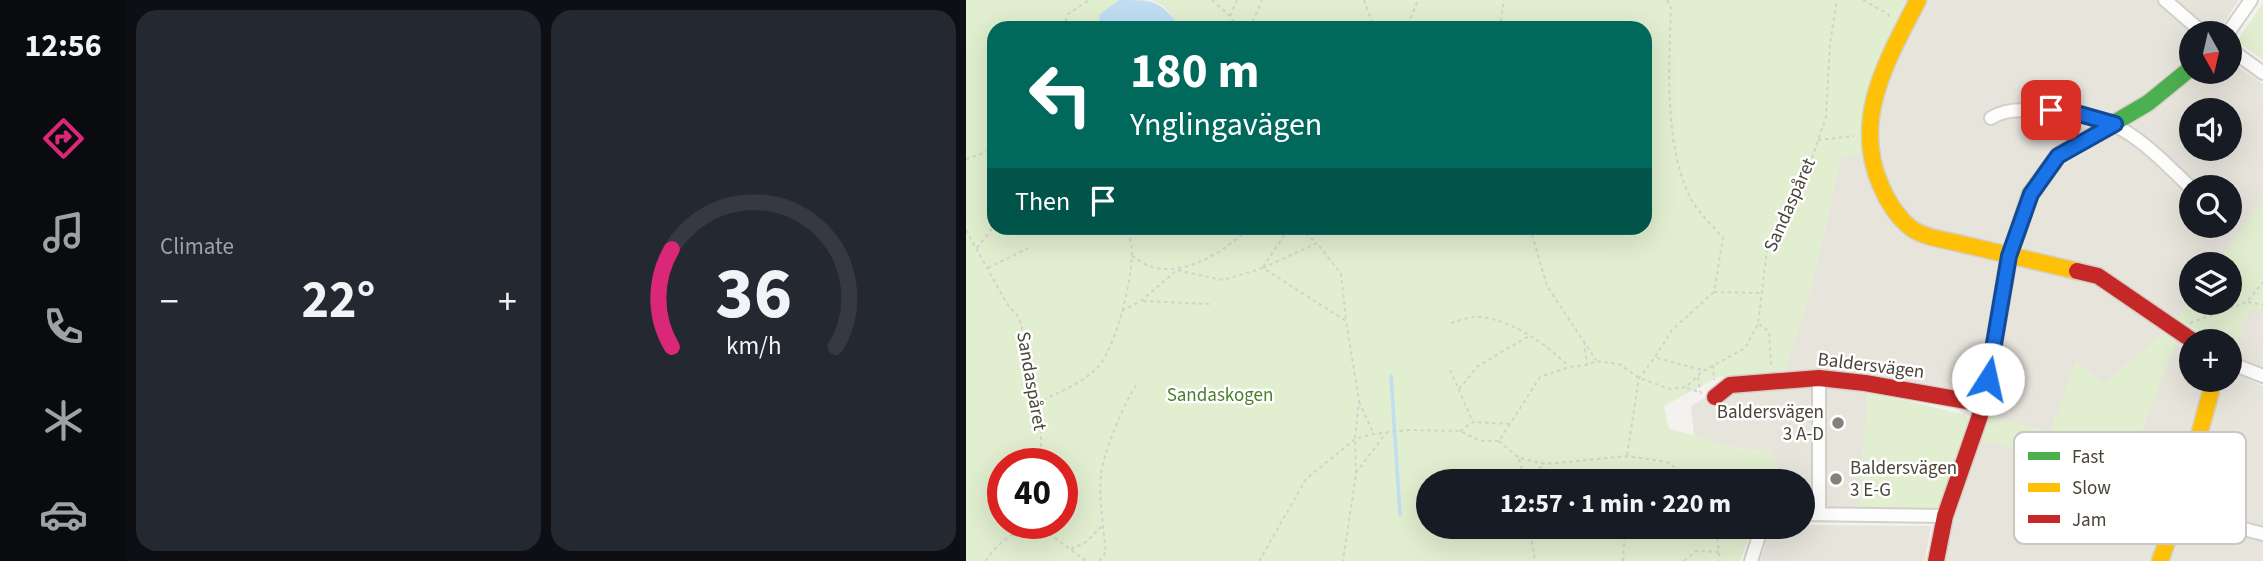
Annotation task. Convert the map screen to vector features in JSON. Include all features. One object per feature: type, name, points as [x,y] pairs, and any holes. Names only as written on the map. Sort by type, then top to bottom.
[{"type":"street","points":[[1919,0],[1883,70],[1874,101],[1869,134],[1871,164],[1888,202],[1912,229],[2009,256],[2098,276],[2179,332]]},
{"type":"street","points":[[2165,0],[2189,21]]},
{"type":"street","points":[[2236,21],[2251,0]]},
{"type":"street","points":[[2242,58],[2263,73]]},
{"type":"street","points":[[1936,561],[1945,516],[1984,404],[2009,256],[2031,194],[2058,156],[2148,103],[2179,78]]},
{"type":"street","points":[[1991,118],[1999,113],[2051,110],[2076,113],[2115,124],[2134,136],[2179,177]]},
{"type":"street","points":[[2242,368],[2263,376]]},
{"type":"street","points":[[1819,378],[1819,513]]},
{"type":"street","name":"Baldersvägen","points":[[1708,395],[1730,385],[1819,378],[1865,383],[1984,404]]},
{"type":"street","points":[[2200,432],[2211,392]]},
{"type":"street","points":[[1815,513],[1945,516]]},
{"type":"street","points":[[2246,530],[2263,534]]},
{"type":"street","points":[[1751,561],[1758,539]]},
{"type":"street","points":[[2160,561],[2166,544]]},
{"type":"path","points":[[1066,21],[1068,14],[1089,0]]},
{"type":"path","points":[[1212,0],[1233,21]]},
{"type":"path","points":[[1230,16],[1237,0]]},
{"type":"path","points":[[1253,21],[1262,0]]},
{"type":"path","points":[[1364,0],[1370,21]]},
{"type":"path","points":[[1409,21],[1418,0]]},
{"type":"path","points":[[1501,21],[1504,0]]},
{"type":"path","points":[[1627,456],[1639,378],[1656,357],[1672,330],[1714,292],[1723,238],[1689,197],[1677,156],[1668,90],[1671,8],[1667,0]]},
{"type":"path","name":"Sandaspåret","points":[[1686,387],[1703,371],[1745,348],[1758,324],[1767,250],[1800,193],[1826,117],[1830,43],[1837,0]]},
{"type":"path","points":[[1863,0],[1888,14],[1900,36]]},
{"type":"path","points":[[1818,140],[1869,134]]},
{"type":"path","points":[[966,159],[987,152]]},
{"type":"path","name":"Sandaspåret","points":[[966,230],[1022,326],[1022,346],[1037,404],[1041,448]]},
{"type":"path","points":[[976,249],[987,235]]},
{"type":"path","points":[[1037,404],[1082,379],[1098,367],[1109,351],[1122,311],[1131,256],[1128,235]]},
{"type":"path","points":[[1122,311],[1142,300],[1177,270],[1223,250],[1241,235]]},
{"type":"path","points":[[1263,268],[1284,235]]},
{"type":"path","points":[[1308,235],[1340,274],[1359,401],[1373,434]]},
{"type":"path","points":[[1532,235],[1547,286],[1596,361]]},
{"type":"path","points":[[1131,256],[1153,268],[1223,280],[1263,268],[1317,243]]},
{"type":"path","points":[[987,269],[1028,248]]},
{"type":"path","points":[[1263,268],[1346,321]]},
{"type":"path","points":[[2247,302],[2263,282]]},
{"type":"path","points":[[1714,292],[1762,293]]},
{"type":"path","points":[[1142,300],[1209,304]]},
{"type":"path","points":[[2189,329],[2192,320],[2247,302],[2263,305]]},
{"type":"path","points":[[1451,323],[1472,317],[1494,319],[1550,347],[1569,367]]},
{"type":"path","points":[[1758,324],[1769,332],[1773,381]]},
{"type":"path","points":[[1459,389],[1478,366],[1529,336]]},
{"type":"path","points":[[1583,338],[1587,365]]},
{"type":"path","points":[[1656,357],[1703,371]]},
{"type":"path","points":[[1499,441],[1539,377],[1596,361],[1619,364],[1639,378],[1670,389],[1686,387],[1708,395]]},
{"type":"path","points":[[1450,370],[1473,422]]},
{"type":"path","points":[[1698,376],[1708,395]]},
{"type":"path","points":[[1099,561],[1106,552],[1102,525],[1101,473],[1126,400],[1137,384]]},
{"type":"path","points":[[1343,561],[1356,474],[1355,439],[1359,401]]},
{"type":"path","points":[[1460,430],[1473,422],[1511,424]]},
{"type":"path","points":[[1259,561],[1306,479],[1355,439],[1373,434],[1409,430],[1460,430],[1481,441],[1499,441],[1519,458],[1546,464],[1627,456],[1667,463],[1676,469]]},
{"type":"path","points":[[1356,474],[1386,433]]},
{"type":"path","points":[[1519,458],[1522,469]]},
{"type":"path","points":[[1539,469],[1546,464]]},
{"type":"path","points":[[1071,549],[1086,542],[1102,525]]},
{"type":"path","points":[[986,561],[990,553],[1006,539]]},
{"type":"path","points":[[1056,539],[1086,561]]},
{"type":"path","points":[[1532,539],[1535,561]]},
{"type":"path","points":[[1623,561],[1624,539]]},
{"type":"path","points":[[1717,539],[1720,561]]},
{"type":"path","points":[[1684,561],[1696,551],[1718,552]]},
{"type":"shaded area","points":[[1899,0],[2239,0],[2225,21],[2179,21],[2179,71],[2150,96],[2035,174],[1978,397],[1828,372],[1785,371],[1810,294],[1841,158],[1909,5]]},
{"type":"shaded area","points":[[2242,69],[2263,84],[2263,201],[2242,229],[2242,175],[2179,175],[2179,238],[2235,238],[2225,252],[2179,252],[2179,315],[2177,318],[2162,313],[2100,271],[2022,253],[2036,197],[2063,165],[2133,123],[2183,84],[2242,84]]},
{"type":"shaded area","points":[[2017,262],[2097,281],[2179,339],[2179,392],[2242,392],[2242,376],[2263,386],[2263,530],[2246,527],[2246,432],[2014,432],[2014,544],[2163,544],[2156,561],[1944,561],[1944,550],[1989,415]]},
{"type":"shaded area","points":[[2250,308],[2263,309],[2263,371],[2242,363],[2241,329]]},
{"type":"shaded area","points":[[1815,382],[1868,391],[1859,508],[1815,507],[1815,469],[1778,469],[1770,452],[1729,447],[1694,435],[1691,406],[1721,388]]},
{"type":"shaded area","points":[[1815,525],[1931,526],[1925,561],[1760,561],[1767,540],[1815,539]]},
{"type":"shaded area","points":[[2246,537],[2263,541],[2263,561],[2168,561],[2174,544],[2246,544]]},
{"type":"green space","name":"Sandaskogen","points":[[966,0],[1119,0],[1100,14],[1099,21],[987,21],[987,235],[1652,235],[1652,21],[1176,21],[1163,6],[1152,0],[1899,0],[1909,5],[1865,153],[1841,158],[1810,294],[1785,371],[1718,377],[1664,406],[1669,429],[1729,447],[1770,452],[1778,469],[1416,469],[1416,539],[1748,539],[1740,561],[966,561]]},
{"type":"green space","points":[[2263,3],[2263,60],[2242,45],[2242,34]]},
{"type":"green space","points":[[2263,201],[2263,309],[2250,309],[2241,329],[2194,329],[2177,318],[2179,315],[2242,315],[2242,252],[2225,252],[2235,238],[2242,238],[2242,229]]},
{"type":"green space","points":[[2167,329],[2178,337],[2141,432],[2050,432],[2076,361],[2104,384]]},
{"type":"green space","points":[[1868,391],[1965,415],[1970,421],[1942,506],[1934,511],[1859,508]]},
{"type":"green space","points":[[1989,415],[2050,432],[2014,432],[2014,449],[1981,440]]},
{"type":"water","points":[[1119,0],[1141,0],[1161,7],[1175,21],[1099,21],[1100,14]]},
{"type":"waterway","points":[[1391,376],[1400,514]]},
{"type":"traffic: fast","points":[[2008,261],[2030,194],[2058,156],[2148,103],[2179,78]]},
{"type":"traffic: slow","points":[[1918,0],[1885,67],[1872,113],[1870,137],[1873,161],[1890,203],[1906,224],[1922,234],[2077,271]]},
{"type":"traffic: slow","points":[[2200,432],[2211,392]]},
{"type":"traffic: slow","points":[[2160,561],[2166,544]]},
{"type":"traffic: jam","points":[[1936,561],[1945,516],[1984,404],[2008,261]]},
{"type":"traffic: jam","points":[[2077,271],[2098,276],[2179,331]]},
{"type":"traffic: jam","points":[[1715,397],[1730,385],[1819,378],[1865,383],[1984,404]]},
{"type":"place","name":"Baldersvägen 3 A-D","points":[[1838,423]]},
{"type":"place","name":"Baldersvägen 3 E-G","points":[[1836,479]]},
{"type":"route","points":[[1988,379],[2009,256],[2031,194],[2058,156],[2115,124],[2076,113],[2051,110]]}]
